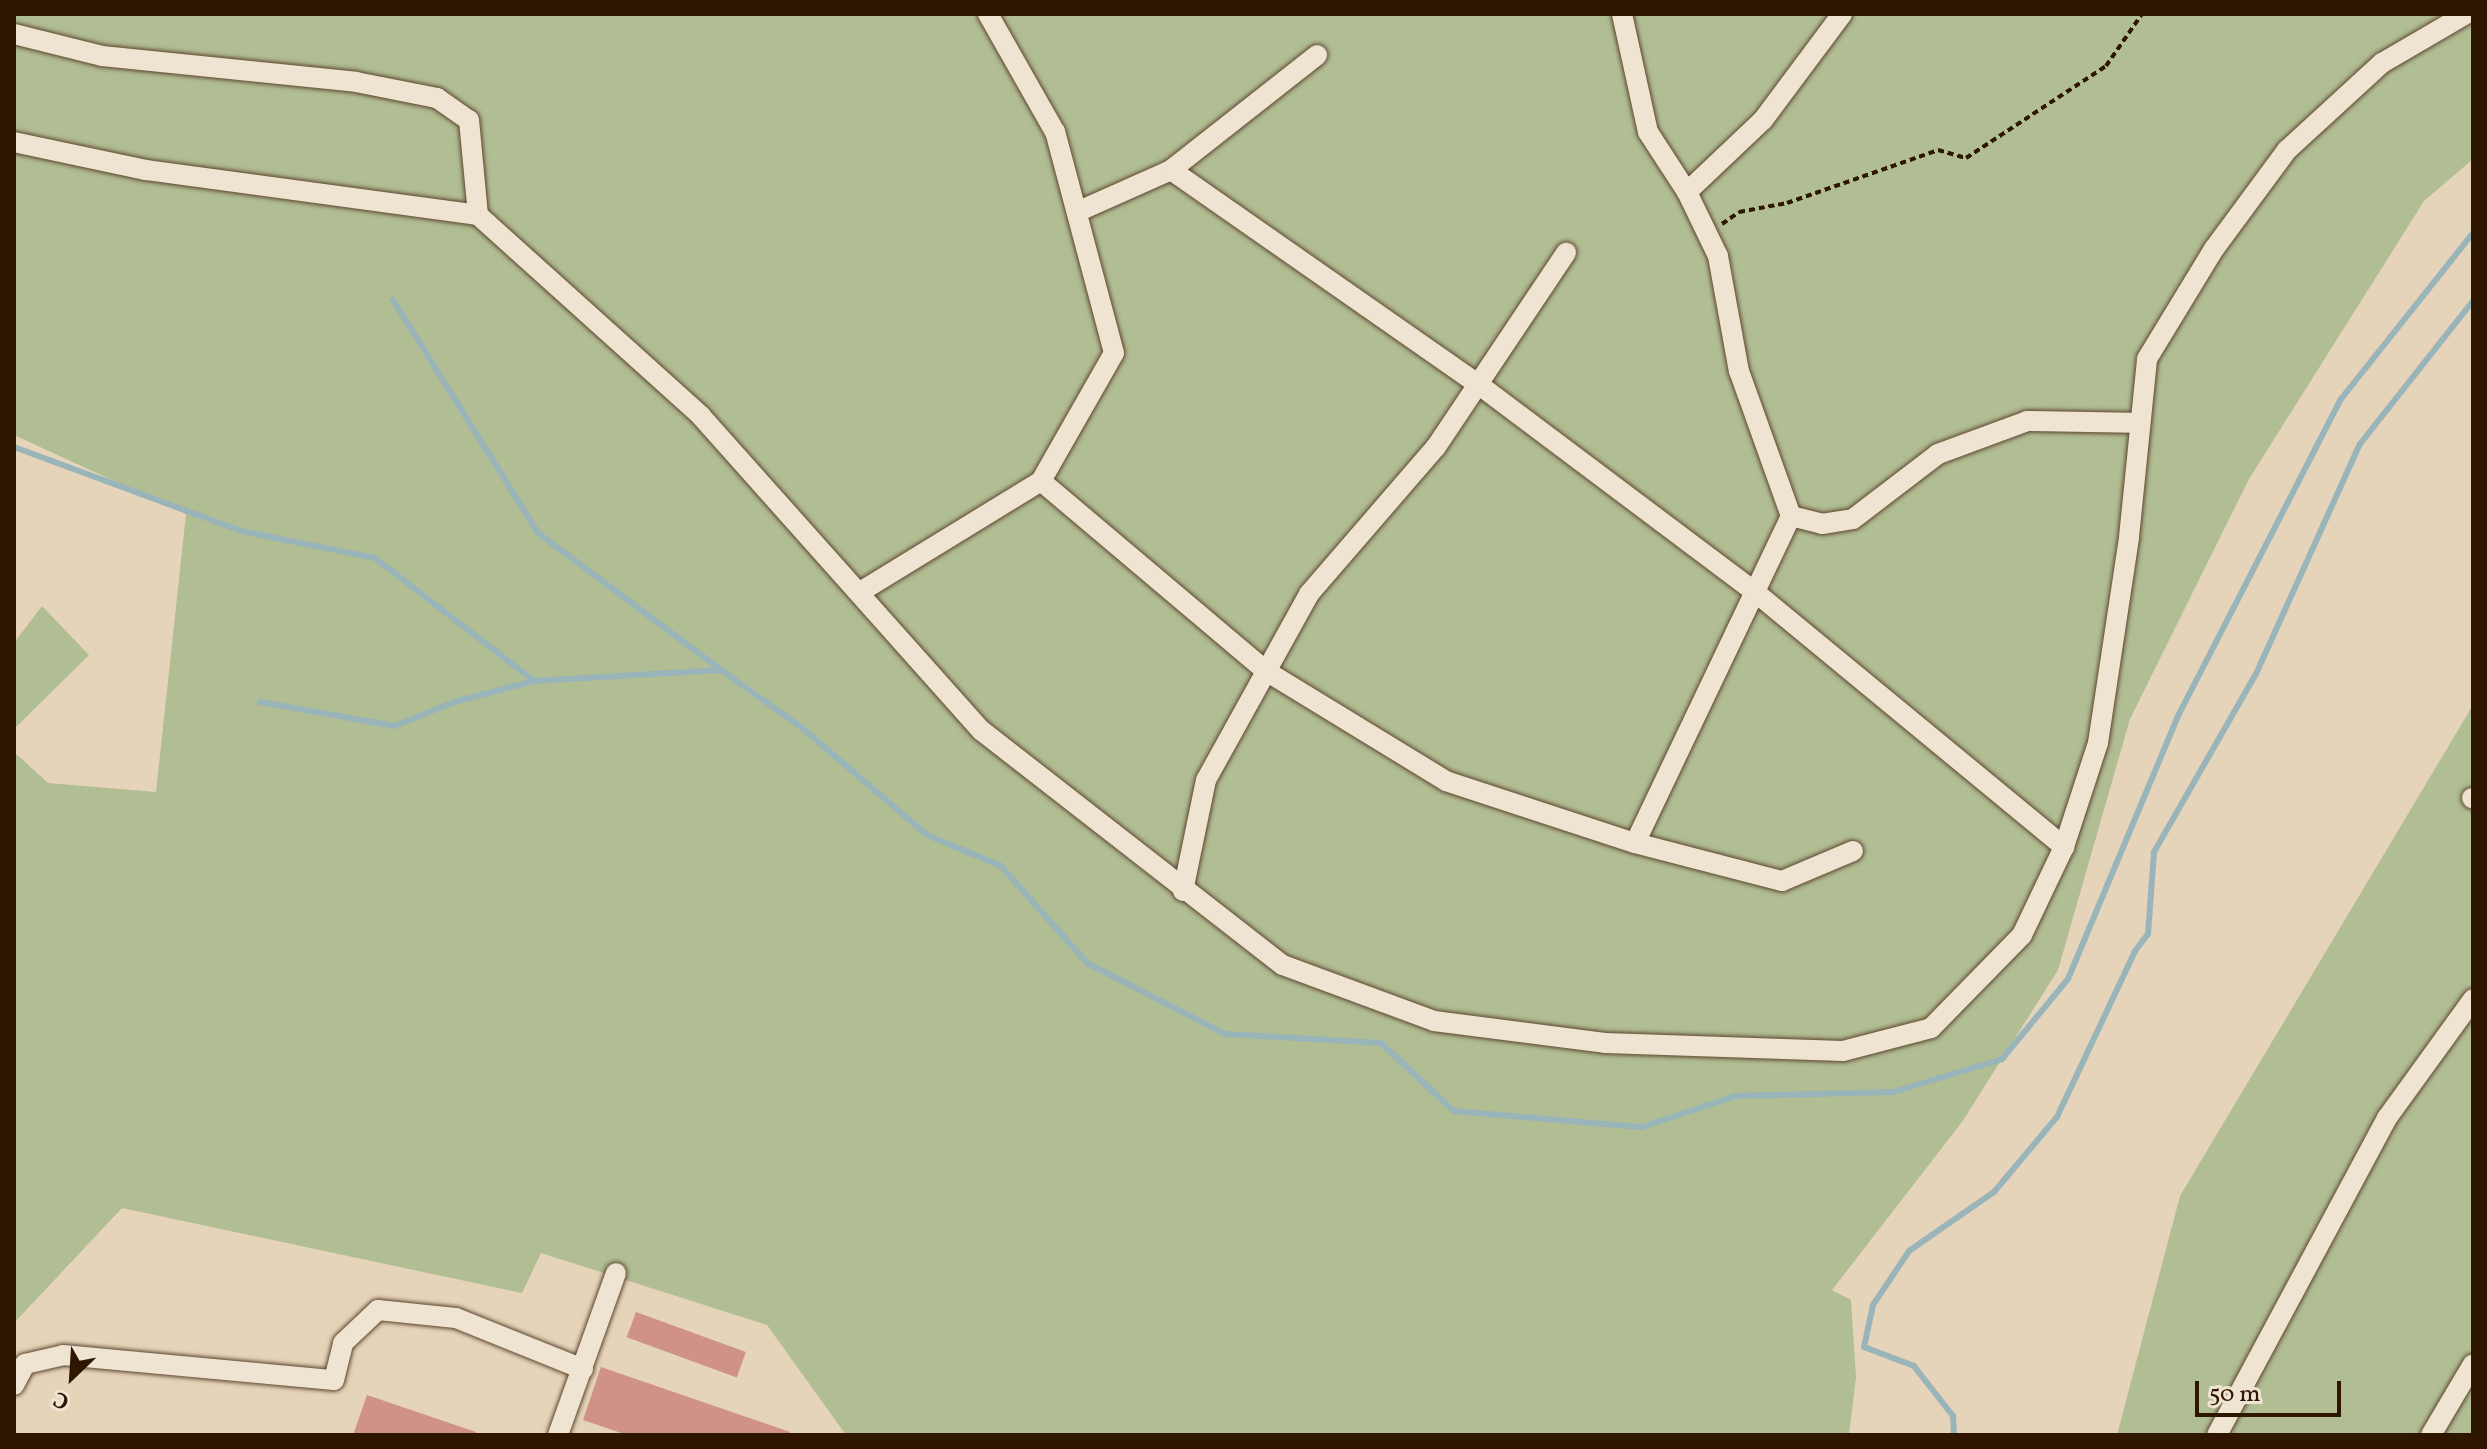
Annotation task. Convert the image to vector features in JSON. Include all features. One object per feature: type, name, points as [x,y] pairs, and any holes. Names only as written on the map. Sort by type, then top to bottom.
[{"type":"lane","points":[[860,592],[1041,481],[1114,353],[1079,211],[1055,132],[988,14]]},
{"type":"lane","points":[[1622,14],[1648,132],[1687,192],[1718,256],[1739,371],[1791,516],[1635,843]]},
{"type":"lane","points":[[1687,192],[1763,120],[1842,14]]},
{"type":"lane","points":[[14,142],[146,170],[478,215],[701,416],[982,731],[1183,891],[1283,965],[1434,1021],[1605,1043],[1843,1051],[1931,1028],[2022,935],[2064,847],[2098,743],[2129,537],[2137,423],[2147,359],[2214,249],[2287,150],[2382,63],[2466,14]]},
{"type":"lane","points":[[14,34],[102,56],[356,82],[437,98],[469,120],[478,215]]},
{"type":"lane","points":[[1079,211],[1171,170],[1317,55]]},
{"type":"lane","points":[[1171,170],[1478,384],[1755,592],[2064,847]]},
{"type":"lane","points":[[1183,891],[1206,780],[1309,594],[1436,447],[1566,253]]},
{"type":"lane","points":[[1791,516],[1822,524],[1853,519],[1938,454],[2027,421],[2137,423]]},
{"type":"lane","points":[[1041,481],[1266,671],[1446,781],[1635,843],[1782,881],[1853,851]]},
{"type":"lane","points":[[2217,1435],[2387,1118],[2473,999]]},
{"type":"lane","points":[[558,1435],[616,1273]]},
{"type":"lane","points":[[14,1385],[25,1364],[63,1355],[334,1380],[343,1343],[378,1310],[456,1318],[583,1369]]},
{"type":"lane","points":[[2431,1435],[2473,1364]]},
{"type":"path","points":[[1707,234],[1739,212],[1787,203],[1938,150],[1966,158],[2106,66],[2142,14]]},
{"type":"green space","points":[[14,14],[2473,14],[2473,159],[2424,201],[2249,479],[2130,719],[2058,970],[1962,1122],[1832,1290],[1851,1300],[1856,1377],[1849,1435],[846,1435],[767,1325],[541,1253],[522,1293],[122,1208],[14,1323],[14,752],[48,783],[156,792],[186,514],[14,435]]},
{"type":"green space","points":[[42,606],[89,655],[14,729],[14,643]]},
{"type":"green space","points":[[2473,705],[2473,1435],[2117,1435],[2180,1196]]},
{"type":"building","points":[[636,1312],[746,1352],[737,1377],[627,1337]]},
{"type":"building","points":[[601,1367],[790,1432],[790,1435],[627,1435],[583,1420]]},
{"type":"building","points":[[367,1395],[476,1432],[476,1435],[353,1435]]},
{"type":"waterway","points":[[260,702],[395,726],[454,702],[534,681],[721,670],[801,727],[927,835],[1001,866],[1087,963],[1225,1034],[1381,1043],[1454,1111],[1642,1127],[1736,1096],[1893,1092],[2002,1059],[2068,979],[2179,714],[2341,399],[2473,233]]},
{"type":"waterway","points":[[393,300],[538,533],[721,670]]},
{"type":"waterway","points":[[1954,1435],[1953,1416],[1914,1366],[1864,1347],[1873,1305],[1909,1251],[1994,1192],[2057,1117],[2135,951],[2148,934],[2154,852],[2256,674],[2360,444],[2473,301]]},
{"type":"waterway","points":[[14,447],[241,531],[375,558],[534,681]]}]
